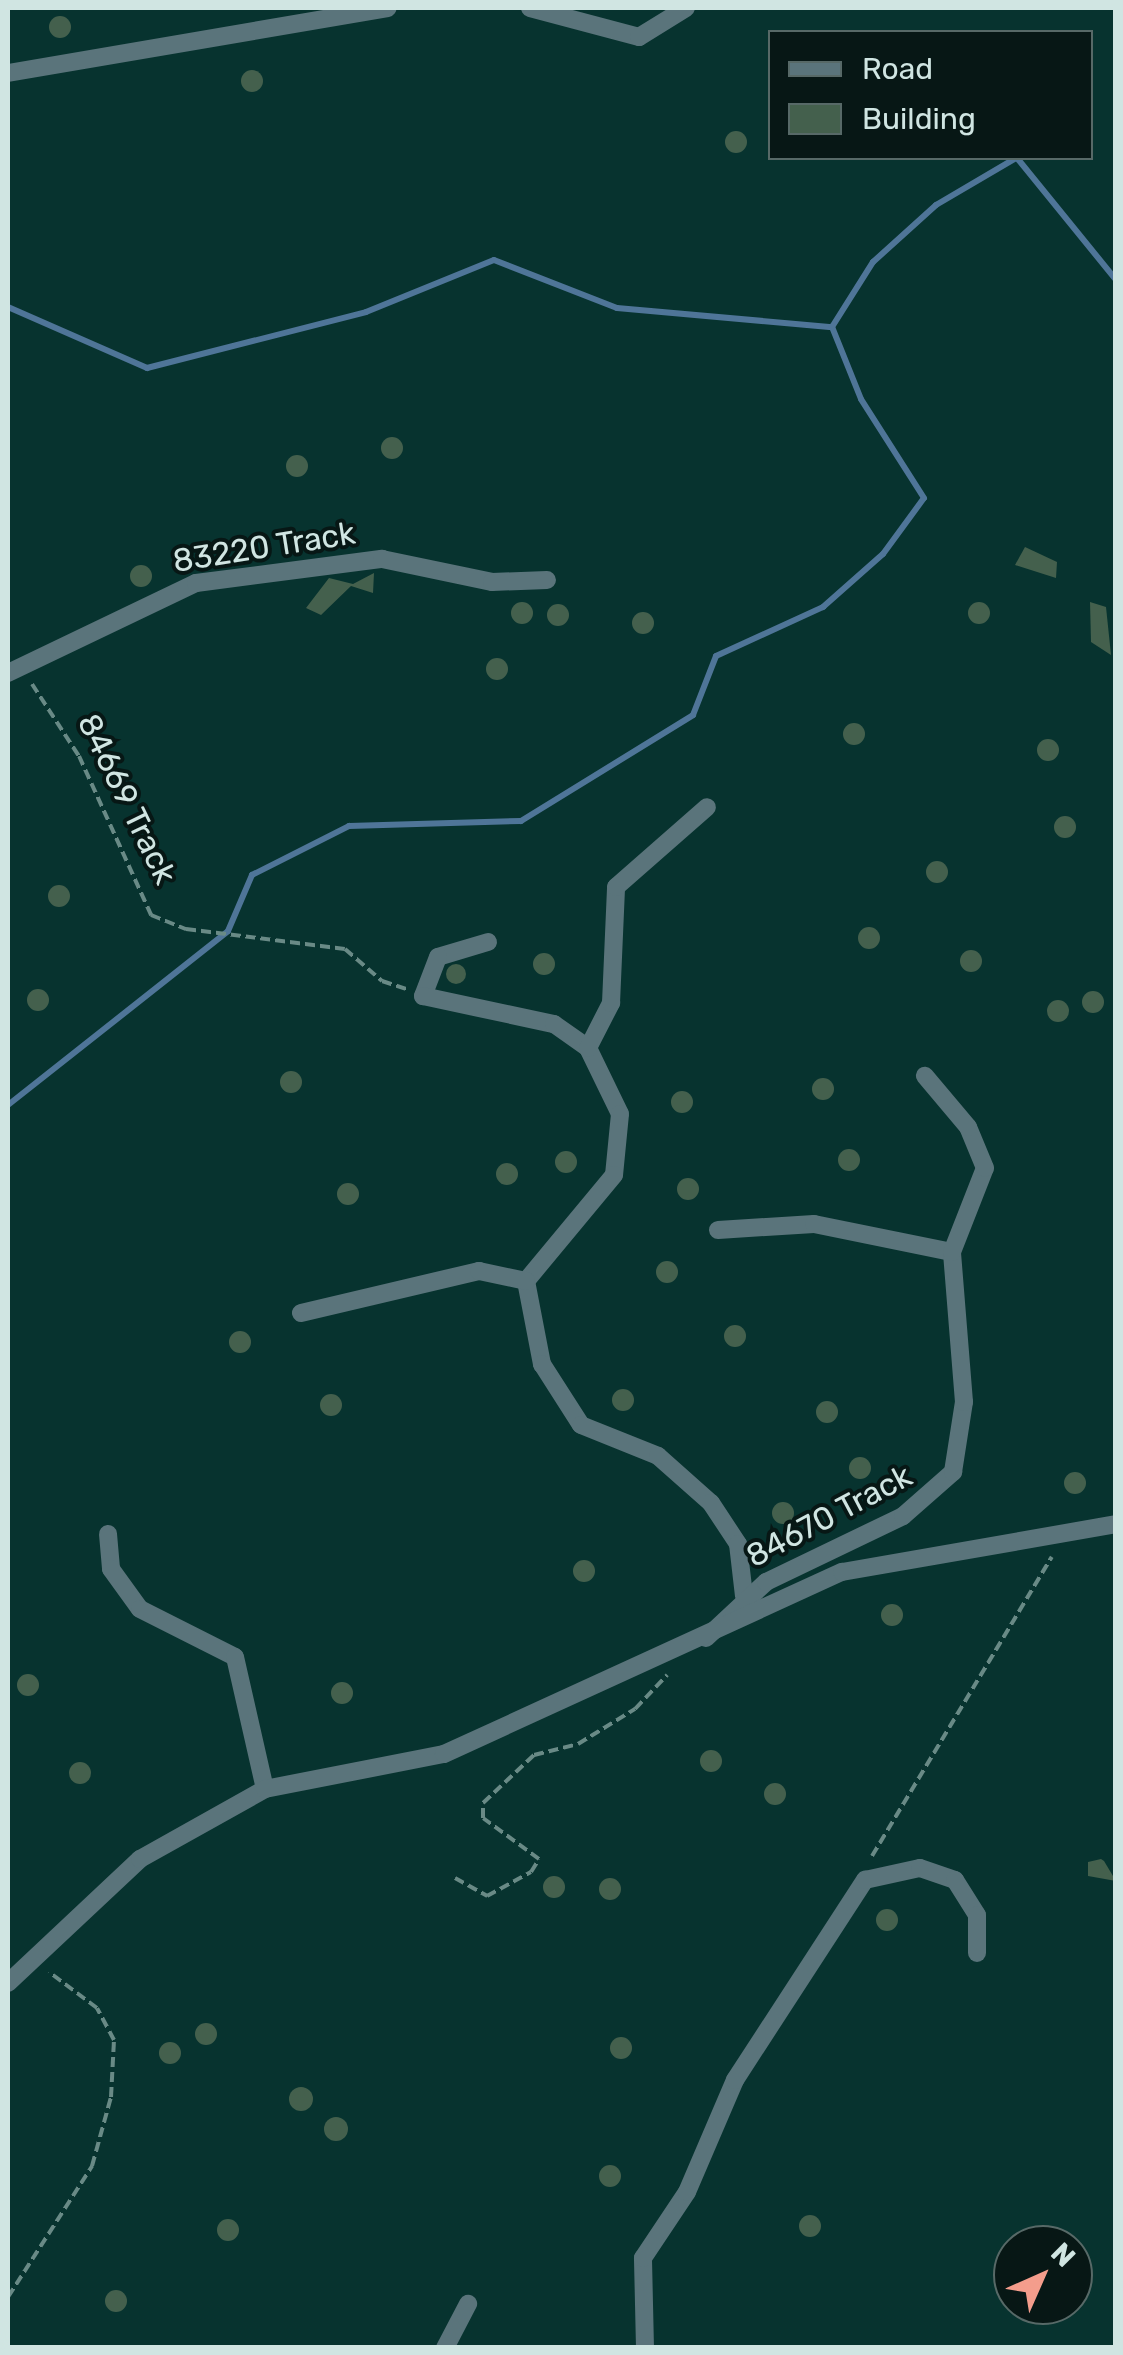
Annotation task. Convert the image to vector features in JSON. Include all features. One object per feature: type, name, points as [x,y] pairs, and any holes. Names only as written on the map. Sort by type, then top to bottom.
[{"type":"street","points":[[8,73],[387,8]]},
{"type":"street","points":[[530,8],[639,38],[686,8]]},
{"type":"street","name":"83220 Track","points":[[14,670],[196,583],[382,559],[492,582],[547,580]]},
{"type":"street","points":[[588,1048],[611,1002],[616,887],[707,807]]},
{"type":"street","points":[[301,1313],[479,1271],[526,1281],[614,1175],[620,1114],[588,1048],[534,1016],[433,1004],[421,993],[438,958],[488,942]]},
{"type":"street","points":[[718,1230],[814,1224],[952,1252],[985,1168],[968,1127],[925,1076]]},
{"type":"street","name":"84670 Track","points":[[706,1638],[744,1596],[903,1516],[953,1472],[964,1402],[952,1252]]},
{"type":"street","name":"84670 Track","points":[[526,1281],[532,1336],[568,1412],[693,1483],[738,1544],[744,1596]]},
{"type":"street","points":[[8,1984],[28,1960],[140,1859],[265,1789],[444,1754],[706,1638],[842,1572],[1071,1528],[1116,1524]]},
{"type":"street","points":[[108,1534],[111,1569],[140,1609],[234,1658],[265,1789]]},
{"type":"street","points":[[645,2348],[643,2258],[687,2192],[735,2080],[865,1880],[920,1868],[954,1880],[977,1915],[977,1953]]},
{"type":"street","points":[[445,2348],[468,2304]]},
{"type":"path","name":"84669 Track","points":[[14,670],[79,756],[150,916],[186,929],[345,949],[382,981],[421,993]]},
{"type":"path","points":[[865,1880],[890,1817],[1071,1528]]},
{"type":"path","points":[[454,1878],[486,1896],[531,1872],[539,1859],[483,1818],[483,1802],[534,1755],[578,1744],[640,1705],[671,1670],[672,1652]]},
{"type":"path","points":[[8,2297],[92,2166],[111,2097],[114,2040],[96,2008],[28,1960]]},
{"type":"building","points":[[60,16],[68,19],[68,35],[60,38],[52,35],[49,27],[52,19]]},
{"type":"building","points":[[252,70],[260,73],[260,89],[252,92],[244,89],[241,81],[244,73]]},
{"type":"building","points":[[736,131],[744,134],[744,150],[736,153],[728,150],[725,142],[728,134]]},
{"type":"building","points":[[392,437],[400,440],[400,456],[392,459],[384,456],[381,448],[384,440]]},
{"type":"building","points":[[297,455],[305,458],[305,474],[297,477],[289,474],[286,466],[289,458]]},
{"type":"building","points":[[1025,547],[1057,562],[1056,578],[1015,565]]},
{"type":"building","points":[[141,565],[149,568],[149,584],[141,587],[133,584],[130,576],[133,568]]},
{"type":"building","points":[[374,573],[373,593],[351,586],[321,615],[306,608],[329,578],[353,584]]},
{"type":"building","points":[[522,602],[530,605],[530,621],[522,624],[514,621],[511,613],[514,605]]},
{"type":"building","points":[[979,602],[987,605],[987,621],[979,624],[971,621],[968,613],[971,605]]},
{"type":"building","points":[[1090,602],[1106,607],[1111,655],[1091,642]]},
{"type":"building","points":[[558,604],[566,607],[566,623],[558,626],[550,623],[547,615],[550,607]]},
{"type":"building","points":[[643,612],[651,615],[651,631],[643,634],[635,631],[632,623],[635,615]]},
{"type":"building","points":[[497,658],[505,661],[505,677],[497,680],[489,677],[486,669],[489,661]]},
{"type":"building","points":[[854,723],[862,726],[862,742],[854,745],[846,742],[843,734],[846,726]]},
{"type":"building","points":[[1048,739],[1056,742],[1056,758],[1048,761],[1040,758],[1037,750],[1040,742]]},
{"type":"building","points":[[1065,816],[1073,819],[1073,835],[1065,838],[1057,835],[1054,827],[1057,819]]},
{"type":"building","points":[[937,861],[945,864],[945,880],[937,883],[929,880],[926,872],[929,864]]},
{"type":"building","points":[[59,885],[67,888],[67,904],[59,907],[51,904],[48,896],[51,888]]},
{"type":"building","points":[[869,927],[877,930],[877,946],[869,949],[861,946],[858,938],[861,930]]},
{"type":"building","points":[[971,950],[979,953],[979,969],[971,972],[963,969],[960,961],[963,953]]},
{"type":"building","points":[[544,953],[552,956],[552,972],[544,975],[536,972],[533,964],[536,956]]},
{"type":"building","points":[[452,964],[460,964],[466,974],[460,984],[452,984],[446,978],[446,970]]},
{"type":"building","points":[[38,989],[46,992],[46,1008],[38,1011],[30,1008],[27,1000],[30,992]]},
{"type":"building","points":[[1093,991],[1101,994],[1101,1010],[1093,1013],[1085,1010],[1082,1002],[1085,994]]},
{"type":"building","points":[[1058,1000],[1066,1003],[1066,1019],[1058,1022],[1050,1019],[1047,1011],[1050,1003]]},
{"type":"building","points":[[291,1071],[299,1074],[299,1090],[291,1093],[283,1090],[280,1082],[283,1074]]},
{"type":"building","points":[[823,1078],[831,1081],[831,1097],[823,1100],[815,1097],[812,1089],[815,1081]]},
{"type":"building","points":[[682,1091],[690,1094],[690,1110],[682,1113],[674,1110],[671,1102],[674,1094]]},
{"type":"building","points":[[849,1149],[857,1152],[857,1168],[849,1171],[841,1168],[838,1160],[841,1152]]},
{"type":"building","points":[[566,1151],[574,1154],[574,1170],[566,1173],[558,1170],[555,1162],[558,1154]]},
{"type":"building","points":[[507,1163],[515,1166],[515,1182],[507,1185],[499,1182],[496,1174],[499,1166]]},
{"type":"building","points":[[688,1178],[696,1181],[696,1197],[688,1200],[680,1197],[677,1189],[680,1181]]},
{"type":"building","points":[[348,1183],[356,1186],[356,1202],[348,1205],[340,1202],[337,1194],[340,1186]]},
{"type":"building","points":[[667,1261],[675,1264],[675,1280],[667,1283],[659,1280],[656,1272],[659,1264]]},
{"type":"building","points":[[735,1325],[743,1328],[743,1344],[735,1347],[727,1344],[724,1336],[727,1328]]},
{"type":"building","points":[[240,1331],[248,1334],[248,1350],[240,1353],[232,1350],[229,1342],[232,1334]]},
{"type":"building","points":[[623,1389],[631,1392],[631,1408],[623,1411],[615,1408],[612,1400],[615,1392]]},
{"type":"building","points":[[331,1394],[339,1397],[339,1413],[331,1416],[323,1413],[320,1405],[323,1397]]},
{"type":"building","points":[[827,1401],[835,1404],[835,1420],[827,1423],[819,1420],[816,1412],[819,1404]]},
{"type":"building","points":[[860,1457],[868,1460],[868,1476],[860,1479],[852,1476],[849,1468],[852,1460]]},
{"type":"building","points":[[1075,1472],[1083,1475],[1083,1491],[1075,1494],[1067,1491],[1064,1483],[1067,1475]]},
{"type":"building","points":[[783,1502],[791,1505],[791,1521],[783,1524],[775,1521],[772,1513],[775,1505]]},
{"type":"building","points":[[584,1560],[592,1563],[592,1579],[584,1582],[576,1579],[573,1571],[576,1563]]},
{"type":"building","points":[[892,1604],[900,1607],[900,1623],[892,1626],[884,1623],[881,1615],[884,1607]]},
{"type":"building","points":[[28,1674],[36,1677],[36,1693],[28,1696],[20,1693],[17,1685],[20,1677]]},
{"type":"building","points":[[342,1682],[350,1685],[350,1701],[342,1704],[334,1701],[331,1693],[334,1685]]},
{"type":"building","points":[[711,1750],[719,1753],[719,1769],[711,1772],[703,1769],[700,1761],[703,1753]]},
{"type":"building","points":[[80,1762],[88,1765],[88,1781],[80,1784],[72,1781],[69,1773],[72,1765]]},
{"type":"building","points":[[775,1783],[783,1786],[783,1802],[775,1805],[767,1802],[764,1794],[767,1786]]},
{"type":"building","points":[[1101,1859],[1116,1881],[1088,1876],[1088,1862]]},
{"type":"building","points":[[554,1876],[562,1879],[562,1895],[554,1898],[546,1895],[543,1887],[546,1879]]},
{"type":"building","points":[[610,1878],[618,1881],[618,1897],[610,1900],[602,1897],[599,1889],[602,1881]]},
{"type":"building","points":[[887,1909],[895,1912],[895,1928],[887,1931],[879,1928],[876,1920],[879,1912]]},
{"type":"building","points":[[206,2023],[214,2026],[214,2042],[206,2045],[198,2042],[195,2034],[198,2026]]},
{"type":"building","points":[[621,2037],[629,2040],[629,2056],[621,2059],[613,2056],[610,2048],[613,2040]]},
{"type":"building","points":[[170,2042],[178,2045],[178,2061],[170,2064],[162,2061],[159,2053],[162,2045]]},
{"type":"building","points":[[301,2087],[313,2099],[301,2111],[289,2099]]},
{"type":"building","points":[[336,2117],[348,2129],[336,2141],[324,2129]]},
{"type":"building","points":[[610,2165],[618,2168],[618,2184],[610,2187],[602,2184],[599,2176],[602,2168]]},
{"type":"building","points":[[810,2215],[818,2218],[818,2234],[810,2237],[802,2234],[799,2226],[802,2218]]},
{"type":"building","points":[[228,2219],[236,2222],[236,2238],[228,2241],[220,2238],[217,2230],[220,2222]]},
{"type":"building","points":[[116,2290],[124,2293],[124,2309],[116,2312],[108,2309],[105,2301],[108,2293]]},
{"type":"waterway","points":[[8,1105],[228,931],[252,875],[349,826],[521,821],[693,715],[716,656],[823,607],[883,554],[924,498],[861,399],[832,327],[873,262],[936,205],[1013,160]]},
{"type":"waterway","points":[[1019,160],[1116,280]]},
{"type":"waterway","points":[[8,307],[147,368],[366,312],[494,260],[617,308],[832,327]]}]
